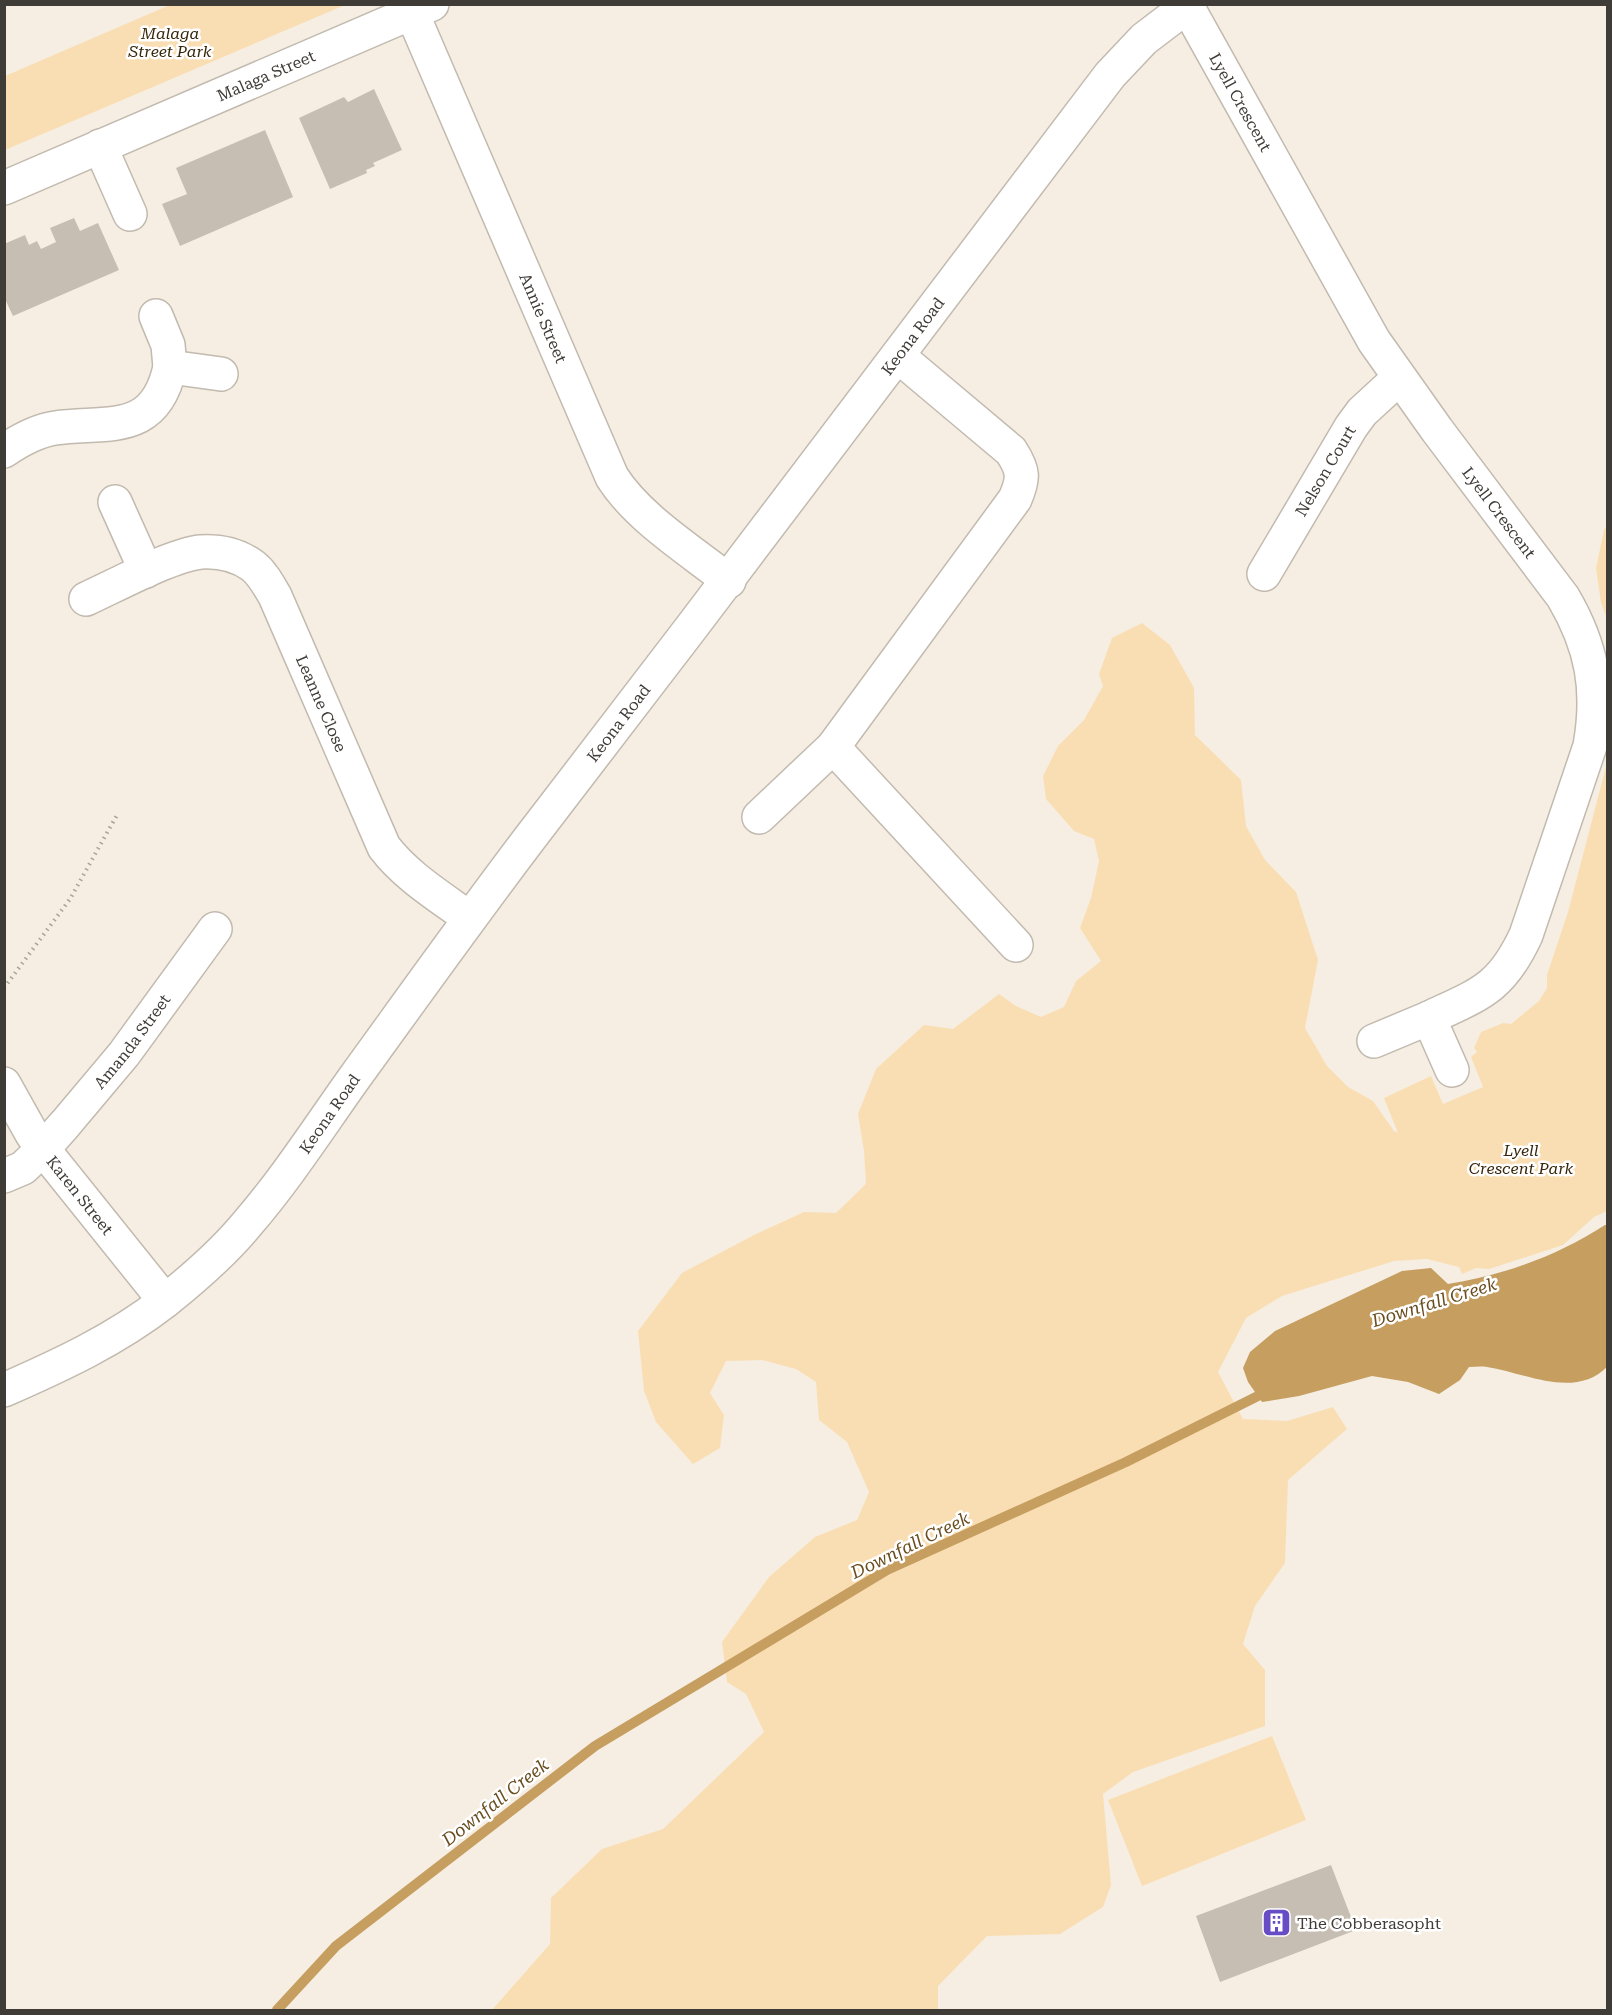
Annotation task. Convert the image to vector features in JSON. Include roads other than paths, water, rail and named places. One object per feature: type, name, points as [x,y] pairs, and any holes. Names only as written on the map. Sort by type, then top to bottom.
[{"type":"street","name":"Keona Road","points":[[4,1390],[68,1362],[103,1343],[165,1301],[204,1267],[246,1225],[294,1163],[469,918],[729,581],[1110,75],[1144,39],[1188,5]]},
{"type":"street","name":"Lyell Crescent","points":[[1188,5],[1359,316],[1399,378],[1563,597],[1577,621],[1592,669],[1595,694],[1590,746],[1526,935],[1516,957],[1504,974],[1489,988],[1430,1018],[1374,1041]]},
{"type":"street","name":"Malaga Street","points":[[4,188],[422,9]]},
{"type":"street","name":"Annie Street","points":[[422,9],[612,477],[622,494],[637,509],[729,581]]},
{"type":"street","points":[[100,146],[130,214]]},
{"type":"street","points":[[4,451],[26,437],[40,432],[54,428],[117,424],[136,418],[154,405],[166,384],[170,367],[168,345],[156,316]]},
{"type":"street","points":[[759,817],[833,747],[1015,499],[1021,484],[1021,467],[1011,451],[898,356]]},
{"type":"street","points":[[170,367],[221,374]]},
{"type":"street","name":"Nelson Court","points":[[1264,574],[1362,412],[1399,378]]},
{"type":"street","points":[[116,502],[146,572]]},
{"type":"street","name":"Leanne Close","points":[[86,599],[174,560],[199,552],[221,553],[237,557],[254,567],[275,596],[384,846],[394,860],[469,918]]},
{"type":"street","points":[[833,747],[1016,945]]},
{"type":"street","name":"Amanda Street","points":[[4,1176],[23,1168],[43,1149],[124,1054],[215,929]]},
{"type":"street","points":[[1430,1018],[1452,1070]]},
{"type":"street","name":"Karen Street","points":[[4,1084],[43,1149],[165,1301]]},
{"type":"water","points":[[1607,1225],[1608,1366],[1595,1376],[1565,1383],[1487,1367],[1469,1367],[1460,1380],[1439,1394],[1408,1382],[1372,1376],[1299,1396],[1262,1402],[1248,1382],[1243,1368],[1250,1352],[1275,1331],[1402,1271],[1431,1268],[1448,1284],[1469,1280],[1530,1263],[1568,1246]]},
{"type":"waterway","name":"Downfall Creek","points":[[277,2010],[336,1946],[595,1746],[887,1570],[1126,1462],[1270,1390]]},
{"type":"place","name":"The Cobberasopht","points":[[1276,1923]]},
{"type":"park label","name":"Malaga Street Park","points":[[170,42]]},
{"type":"park label","name":"Lyell Crescent Park","points":[[1521,1159]]}]
